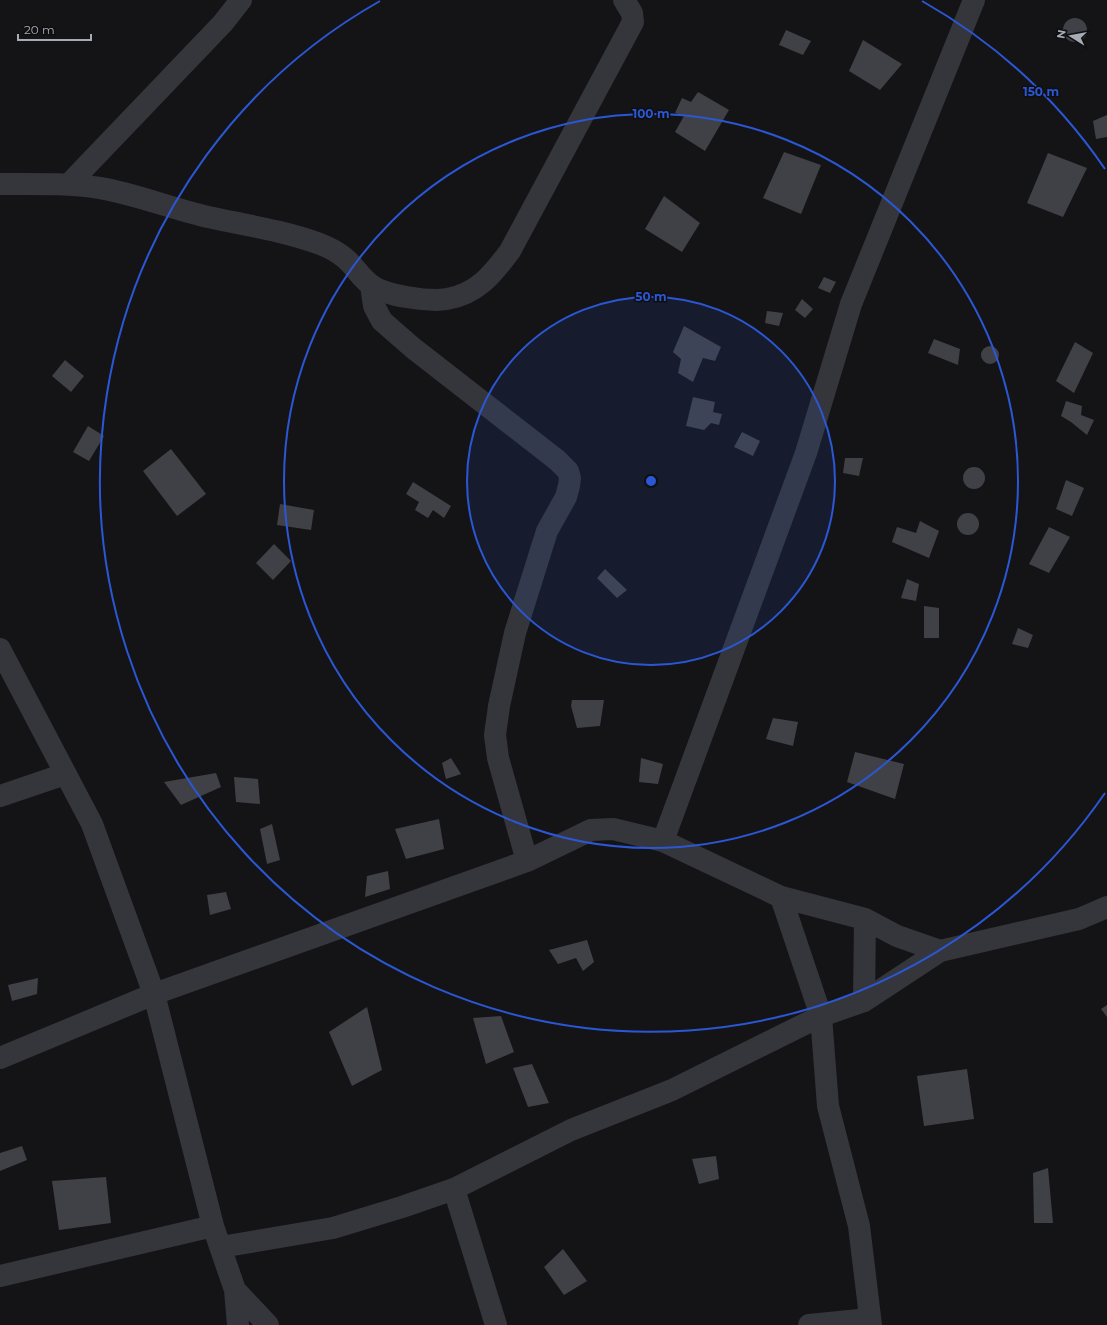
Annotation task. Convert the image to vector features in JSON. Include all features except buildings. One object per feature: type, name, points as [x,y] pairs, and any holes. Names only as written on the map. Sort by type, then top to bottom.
[{"type":"street","points":[[69,184],[223,23],[241,0]]},
{"type":"street","points":[[0,184],[69,184],[101,188],[184,212],[319,244],[346,259],[371,285],[388,294],[447,299],[462,294],[485,283],[510,251],[633,22],[632,12],[624,0]]},
{"type":"street","points":[[663,841],[806,453],[851,304],[974,0]]},
{"type":"street","points":[[371,285],[374,306],[382,321],[413,348],[557,460],[568,471],[570,478],[566,497],[547,531],[515,633],[499,706],[495,735],[498,758],[527,861]]},
{"type":"street","points":[[0,649],[92,824],[154,994],[213,1226],[235,1290],[238,1325]]},
{"type":"street","points":[[0,796],[65,774]]},
{"type":"street","points":[[0,1058],[154,994],[527,861],[591,830],[613,829],[663,841],[781,897],[865,919],[897,936],[940,951]]},
{"type":"street","points":[[781,897],[821,1016],[828,1106],[859,1226],[870,1322],[809,1325]]},
{"type":"street","points":[[221,1246],[333,1228],[454,1189],[571,1130],[672,1090],[821,1016],[864,1001],[940,951],[1079,919],[1107,907]]},
{"type":"street","points":[[864,1001],[865,919]]},
{"type":"street","points":[[454,1189],[496,1325]]},
{"type":"street","points":[[0,1276],[213,1226]]},
{"type":"street","points":[[235,1290],[268,1325]]}]
